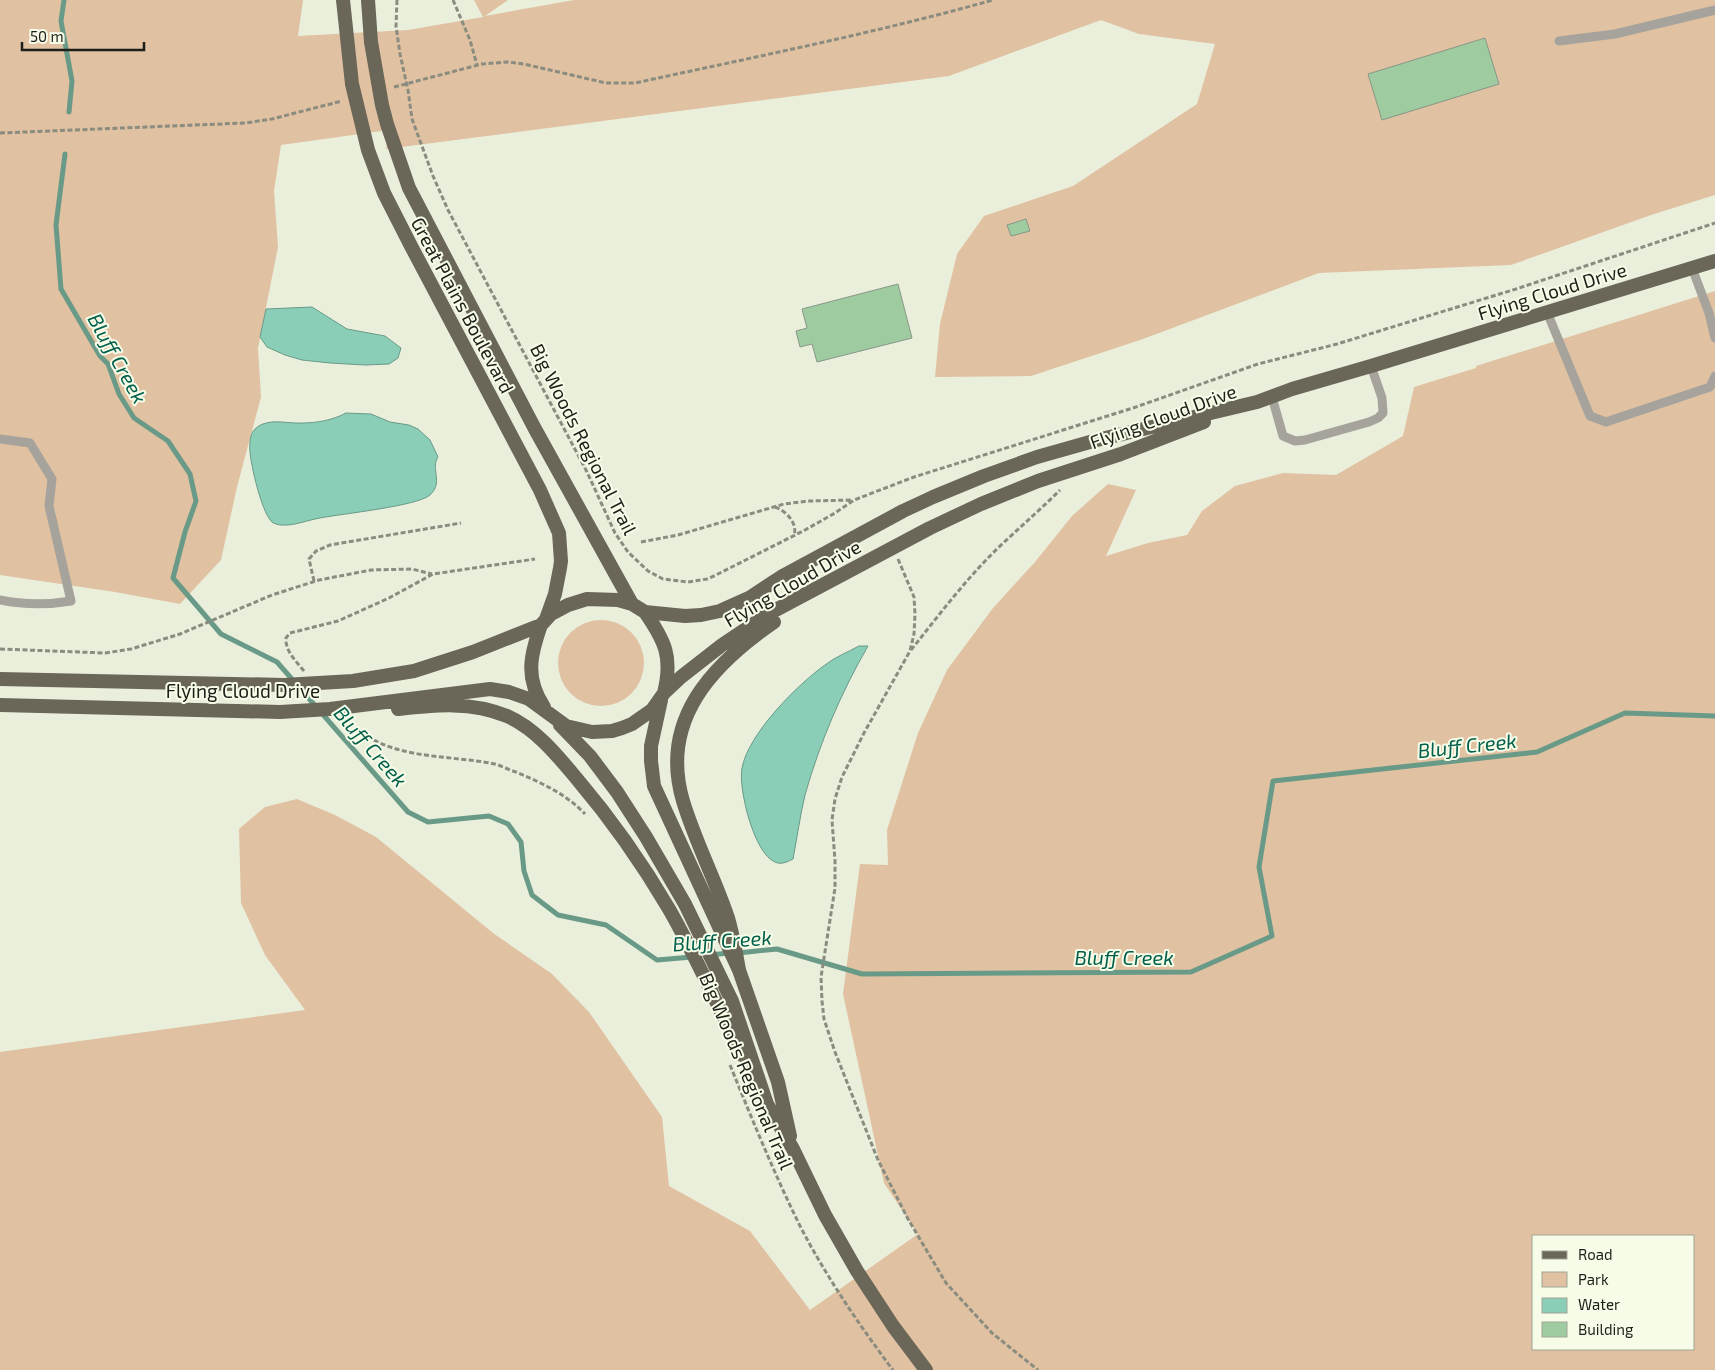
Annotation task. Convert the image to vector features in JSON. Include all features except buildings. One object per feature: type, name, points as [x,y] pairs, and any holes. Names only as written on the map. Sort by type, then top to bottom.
[{"type":"main road","name":"Great Plains Boulevard","points":[[343,0],[352,84],[368,150],[384,193],[410,246],[540,490],[559,534],[560,568],[555,594],[543,622]]},
{"type":"main road","name":"Great Plains Boulevard","points":[[368,0],[371,42],[382,105],[409,188],[535,429],[632,604]]},
{"type":"main road","name":"Flying Cloud Drive","points":[[0,705],[280,712],[320,716],[490,689],[520,695],[566,726],[597,732],[612,731],[632,724],[652,710],[681,676],[722,645],[770,613],[946,520],[1002,495],[1038,481],[1121,454],[1292,389],[1715,261]]},
{"type":"main road","name":"Flying Cloud Drive","points":[[0,679],[254,685],[307,685],[353,682],[414,671],[442,663],[501,642],[543,622],[568,605],[587,599],[618,600],[632,604],[645,612],[685,616],[720,611],[749,598],[781,578],[903,511],[933,496],[984,476],[1037,457],[1088,443],[1257,402]]},
{"type":"main road","points":[[712,895],[678,779],[676,762],[678,743],[687,713],[709,678],[752,637],[863,564]]},
{"type":"main road","points":[[645,612],[660,635],[666,649],[668,669],[651,746],[654,786],[712,895],[728,919],[739,970],[778,1082],[793,1149]]},
{"type":"main road","points":[[543,622],[533,647],[531,672],[537,696],[550,715],[590,756],[617,792],[685,904],[732,1001],[767,1104]]},
{"type":"main road","points":[[378,707],[444,704],[469,706],[507,716],[523,725],[541,740],[587,790],[633,852],[669,910],[767,1104],[793,1149],[825,1215],[857,1271],[893,1326],[926,1370]]},
{"type":"lane","points":[[1559,41],[1615,34],[1715,10]]},
{"type":"lane","points":[[1692,268],[1709,312],[1715,338]]},
{"type":"lane","points":[[1547,312],[1590,416],[1606,422],[1710,387],[1715,376]]},
{"type":"lane","points":[[1272,397],[1283,436],[1295,441],[1370,422],[1383,413],[1382,398],[1371,366]]},
{"type":"lane","points":[[0,439],[30,443],[52,479],[48,506],[71,601],[55,604],[22,605],[0,600]]},
{"type":"path","name":"Big Woods Regional Trail","points":[[397,0],[396,26],[412,119],[433,176],[448,210],[587,472],[615,533],[628,552],[642,566],[656,576],[671,581],[698,581],[714,576],[794,536],[854,500]]},
{"type":"path","points":[[453,0],[470,40],[477,65]]},
{"type":"path","points":[[450,72],[490,63],[515,62],[599,82],[635,83],[837,40],[993,0]]},
{"type":"path","points":[[0,133],[245,123],[294,114]]},
{"type":"path","points":[[854,500],[947,466],[1133,408],[1258,364],[1337,344],[1516,289],[1715,223]]},
{"type":"path","points":[[1038,1370],[992,1333],[946,1283],[908,1219],[878,1160],[835,1052],[824,1019],[821,977],[835,888],[832,820],[835,799],[842,778],[864,733],[909,652],[956,593],[984,562],[1064,486]]},
{"type":"path","name":"Big Woods Regional Trail","points":[[641,542],[678,535],[775,506],[808,501],[854,500]]},
{"type":"path","points":[[775,506],[783,510],[789,517],[795,527],[794,536]]},
{"type":"path","points":[[314,581],[309,559],[316,551],[330,545],[461,523]]},
{"type":"path","points":[[892,548],[914,597],[916,614],[914,634],[909,652]]},
{"type":"path","points":[[307,674],[290,653],[285,640],[288,635],[338,621],[389,598],[433,574],[535,559]]},
{"type":"path","points":[[0,649],[105,653],[131,649],[180,634],[285,590],[314,581],[371,570],[412,569],[433,574]]},
{"type":"path","points":[[345,717],[373,739],[398,750],[497,765],[548,785],[578,808],[591,821]]},
{"type":"path","name":"Big Woods Regional Trail","points":[[728,1059],[775,1172],[801,1227],[835,1287],[873,1344],[893,1370]]},
{"type":"green space","points":[[0,0],[303,0],[298,36],[408,30],[483,17],[474,0],[508,0],[485,16],[574,0],[1715,0],[1715,195],[1651,215],[1511,265],[1319,273],[1143,339],[1031,376],[935,377],[940,324],[957,254],[984,216],[1073,186],[1197,104],[1215,44],[1139,34],[1101,20],[949,76],[386,149],[389,130],[281,145],[274,191],[278,247],[258,348],[261,397],[237,487],[221,560],[180,604],[115,592],[0,575]]},
{"type":"green space","points":[[1715,291],[1715,1370],[0,1370],[0,1052],[305,1010],[265,955],[241,903],[239,829],[265,807],[297,799],[335,815],[376,837],[493,933],[552,974],[589,1012],[662,1117],[669,1186],[750,1231],[810,1310],[918,1234],[884,1183],[843,994],[860,864],[888,865],[887,830],[918,733],[947,670],[993,608],[1035,562],[1072,516],[1108,484],[1136,490],[1106,556],[1148,543],[1187,535],[1202,511],[1235,486],[1283,473],[1336,475],[1403,436],[1414,387],[1476,368],[1476,366]]},
{"type":"green space","points":[[601,620],[617,623],[625,627],[637,639],[641,647],[644,663],[641,679],[637,687],[625,699],[617,703],[601,706],[585,703],[577,699],[565,687],[561,679],[558,663],[561,647],[565,639],[577,627],[585,623]]},
{"type":"water","points":[[312,307],[347,329],[385,336],[401,348],[398,358],[389,364],[330,363],[302,360],[267,347],[260,337],[266,309]]},
{"type":"water","points":[[346,413],[371,414],[390,422],[409,425],[418,429],[430,440],[438,457],[435,466],[437,480],[434,490],[423,499],[411,503],[320,518],[291,525],[273,523],[265,511],[259,495],[251,461],[250,441],[252,432],[260,425],[266,423],[313,422],[330,419]]},
{"type":"water","points":[[859,646],[868,646],[840,700],[817,756],[805,795],[793,859],[777,863],[767,856],[760,847],[749,819],[741,777],[746,755],[764,725],[801,684],[829,662]]},
{"type":"waterway","name":"Bluff Creek","points":[[64,0],[61,21],[72,81],[69,112]]},
{"type":"waterway","name":"Bluff Creek","points":[[65,154],[56,225],[61,289],[100,356],[108,364],[119,394],[134,418],[168,441],[190,474],[196,501],[185,532],[173,578],[221,634],[277,662],[408,812],[428,822],[489,816],[508,824],[521,842],[524,871],[532,895],[558,915],[606,925],[657,960],[692,957]]},
{"type":"waterway","name":"Bluff Creek","points":[[738,953],[777,949],[862,974],[1191,972],[1272,936],[1259,867],[1273,781],[1537,752],[1625,713],[1715,716]]},
{"type":"waterway","name":"Bluff Creek","points":[[710,955],[729,953]]}]
